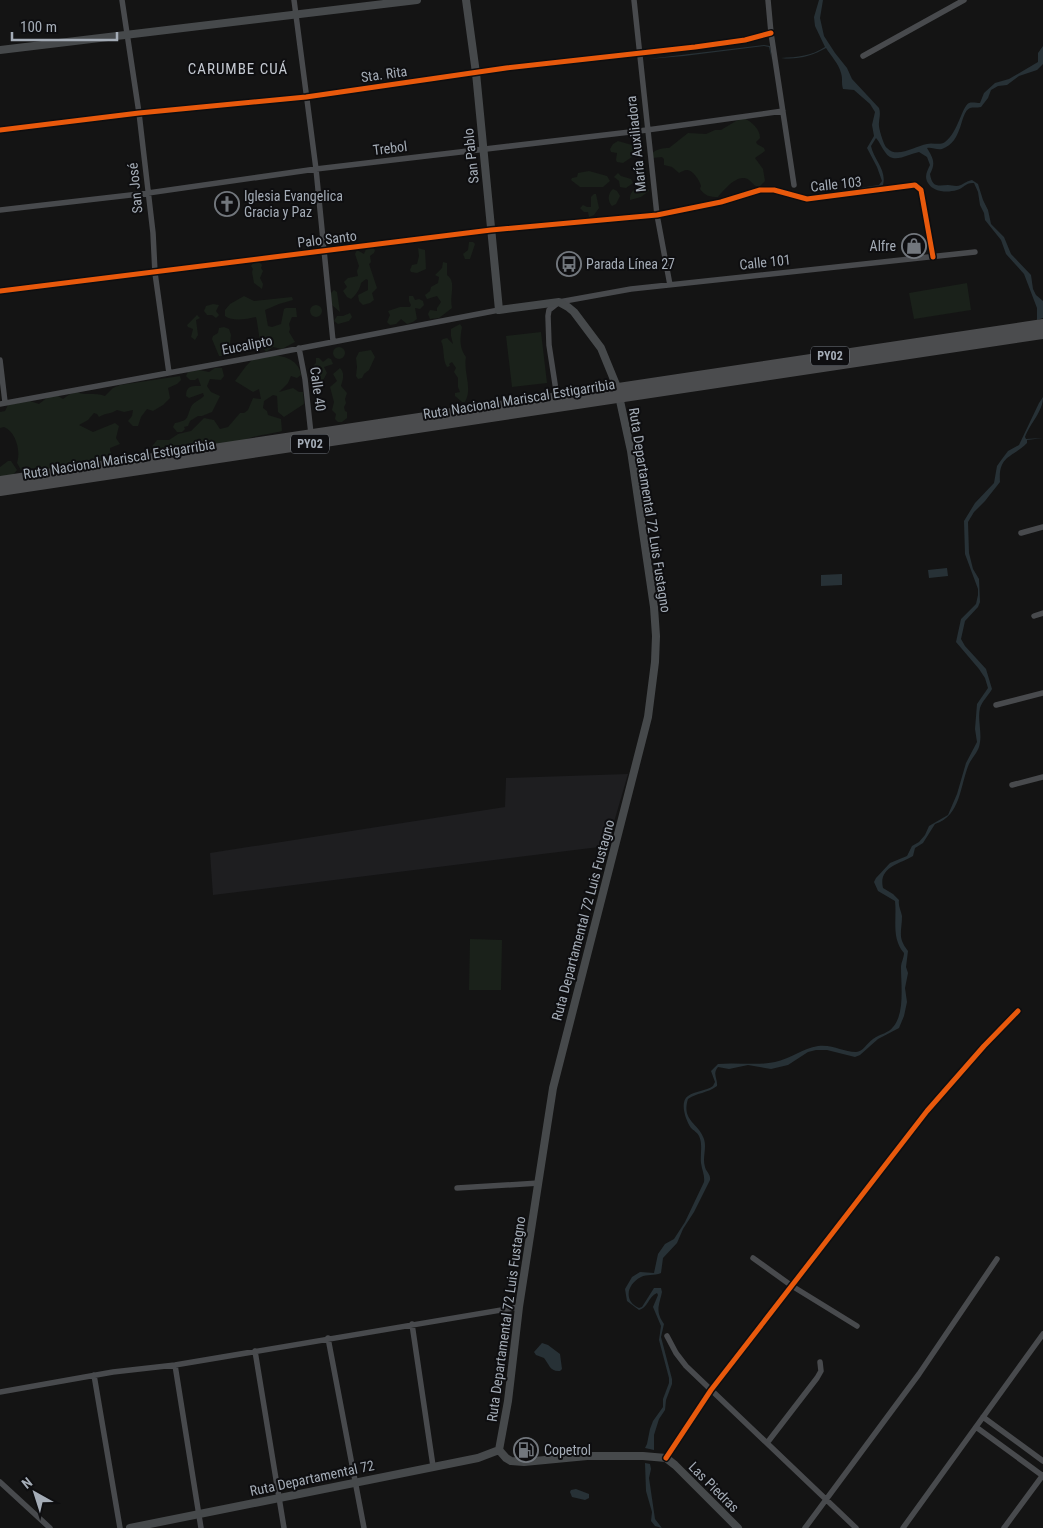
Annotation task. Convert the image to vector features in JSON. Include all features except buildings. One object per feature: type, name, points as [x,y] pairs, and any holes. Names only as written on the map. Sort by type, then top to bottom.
[{"type":"highway","name":"Ruta Nacional Mariscal Estigarribia","points":[[0,491],[1043,324]]},
{"type":"highway","name":"Ruta Nacional Mariscal Estigarribia","points":[[0,481],[557,397],[618,392],[1043,334]]},
{"type":"main road","points":[[0,50],[417,0]]},
{"type":"main road","name":"San Pablo","points":[[466,0],[476,73],[499,310]]},
{"type":"main road","points":[[499,310],[559,302]]},
{"type":"main road","name":"Ruta Departamental 72 Luis Fustagno","points":[[499,1450],[508,1401],[519,1307],[553,1088],[646,726],[655,662],[655,626],[648,561],[631,451],[618,392],[601,348],[574,312],[559,302]]},
{"type":"main road","points":[[499,1450],[502,1455],[512,1461],[524,1462],[587,1456],[656,1456],[666,1458]]},
{"type":"main road","name":"Ruta Departamental 72","points":[[130,1528],[478,1458],[499,1450]]},
{"type":"main road","name":"Las Piedras","points":[[666,1458],[738,1528]]},
{"type":"street","name":"San José","points":[[122,0],[139,113],[155,273],[169,373]]},
{"type":"street","points":[[294,0],[316,170],[333,341]]},
{"type":"street","name":"María Auxiliadora","points":[[634,0],[646,130],[657,215],[670,286]]},
{"type":"street","points":[[768,0],[771,33],[794,186]]},
{"type":"street","points":[[863,56],[964,0]]},
{"type":"street","name":"Sta. Rita","points":[[0,130],[139,113],[306,97],[476,73],[745,40],[771,33]]},
{"type":"street","name":"Trebol","points":[[0,210],[148,193],[783,111]]},
{"type":"street","name":"Calle 103","points":[[657,215],[721,202],[760,190],[774,190],[807,199],[914,185],[921,190],[933,257]]},
{"type":"street","name":"Palo Santo","points":[[0,291],[491,230],[657,215]]},
{"type":"street","name":"Calle 101","points":[[559,302],[631,289],[975,252]]},
{"type":"street","points":[[557,397],[549,345],[548,316],[549,310],[559,302]]},
{"type":"street","name":"Eucalipto","points":[[3,403],[499,310]]},
{"type":"street","name":"Calle 40","points":[[299,348],[305,379],[311,434]]},
{"type":"street","points":[[0,360],[3,403]]},
{"type":"street","points":[[1021,533],[1043,527]]},
{"type":"street","points":[[1034,616],[1043,613]]},
{"type":"street","points":[[996,706],[1043,693]]},
{"type":"street","points":[[1012,785],[1043,777]]},
{"type":"street","points":[[666,1458],[711,1390],[927,1111],[984,1046],[1018,1011]]},
{"type":"street","points":[[458,1188],[538,1183]]},
{"type":"street","points":[[753,1258],[792,1286],[857,1326]]},
{"type":"street","points":[[805,1528],[919,1374],[998,1260]]},
{"type":"street","points":[[0,1392],[94,1375],[175,1365],[519,1307]]},
{"type":"street","points":[[412,1324],[433,1466]]},
{"type":"street","points":[[903,1528],[1043,1334]]},
{"type":"street","points":[[667,1336],[686,1366],[856,1528]]},
{"type":"street","points":[[328,1338],[364,1528]]},
{"type":"street","points":[[255,1351],[284,1528]]},
{"type":"street","points":[[767,1443],[817,1378],[820,1371],[820,1362]]},
{"type":"street","points":[[175,1365],[201,1528]]},
{"type":"street","points":[[94,1375],[120,1528]]},
{"type":"street","points":[[983,1417],[1043,1461]]},
{"type":"street","points":[[976,1426],[1043,1475],[1004,1528]]},
{"type":"street","points":[[0,1482],[50,1528]]},
{"type":"shaded area","points":[[819,0],[823,0],[820,18],[824,36],[847,68],[852,79],[879,108],[880,132],[886,147],[891,151],[901,152],[922,145],[945,142],[953,133],[966,105],[969,103],[980,103],[984,93],[995,83],[1009,79],[1038,62],[1038,53],[1043,46],[1043,64],[1037,70],[1019,76],[1007,85],[998,86],[991,90],[981,107],[970,108],[967,111],[958,134],[949,145],[942,149],[927,148],[933,161],[930,174],[932,181],[936,185],[957,186],[972,180],[978,184],[991,224],[1004,237],[1011,254],[1031,275],[1033,289],[1036,295],[1043,301],[1043,318],[1037,320],[1037,308],[1024,274],[1006,254],[1001,240],[985,220],[974,183],[969,183],[953,191],[937,190],[930,186],[926,178],[930,165],[927,157],[919,152],[901,158],[892,158],[888,156],[876,138],[871,146],[882,170],[883,185],[834,193],[879,185],[882,181],[867,148],[874,136],[872,125],[875,112],[870,104],[854,90],[843,89],[840,70],[826,48],[804,57],[781,58],[804,56],[825,47],[815,26],[814,17]]},
{"type":"shaded area","points":[[764,45],[770,46],[772,60],[769,47],[764,46],[648,59]]},
{"type":"shaded area","points":[[744,118],[757,129],[760,138],[756,142],[765,151],[755,158],[763,169],[765,181],[759,187],[745,178],[740,178],[718,197],[706,195],[700,189],[699,181],[692,172],[686,170],[679,173],[672,167],[664,165],[662,157],[652,158],[652,153],[660,149],[669,148],[688,133],[706,134],[715,130],[721,130]]},
{"type":"shaded area","points":[[618,141],[632,145],[635,150],[635,155],[623,163],[617,162],[617,153],[611,152],[610,149]]},
{"type":"shaded area","points":[[589,171],[607,176],[610,181],[603,187],[580,187],[571,180],[577,177],[578,173]]},
{"type":"shaded area","points":[[618,173],[631,179],[633,183],[626,188],[620,187],[619,181],[614,177]]},
{"type":"shaded area","points":[[643,185],[649,191],[641,197],[630,200],[632,192]]},
{"type":"shaded area","points":[[613,189],[620,196],[616,204],[612,206],[609,202],[609,197]]},
{"type":"shaded area","points":[[596,194],[599,208],[594,215],[589,217],[588,212],[584,212],[580,208],[583,205],[591,207],[591,197]]},
{"type":"shaded area","points":[[469,242],[475,244],[470,259],[465,259],[463,254],[468,250]]},
{"type":"shaded area","points":[[373,248],[375,250],[370,256],[371,262],[369,264],[377,288],[372,293],[374,300],[363,305],[359,301],[358,295],[368,290],[368,280],[366,279],[361,283],[358,292],[351,299],[343,291],[347,287],[344,282],[348,278],[358,276],[359,266],[355,254],[357,250],[364,254],[366,249]]},
{"type":"shaded area","points":[[418,248],[425,250],[426,269],[417,273],[410,270],[412,265],[417,264]]},
{"type":"shaded area","points":[[443,262],[447,263],[447,275],[452,281],[452,308],[439,318],[430,319],[428,314],[430,310],[437,311],[441,302],[437,296],[427,299],[425,295],[430,291],[431,287],[438,283],[439,277],[435,275],[442,268]]},
{"type":"shaded area","points":[[253,263],[260,263],[262,265],[263,271],[260,278],[263,284],[262,289],[254,283],[251,266]]},
{"type":"shaded area","points":[[967,283],[971,310],[914,319],[909,293]]},
{"type":"shaded area","points":[[334,290],[337,292],[340,312],[332,305],[330,294]]},
{"type":"shaded area","points":[[244,296],[254,301],[292,297],[293,300],[265,310],[268,326],[272,327],[281,324],[284,309],[296,308],[297,317],[292,317],[289,324],[289,332],[295,342],[282,349],[273,347],[266,352],[260,340],[256,317],[236,319],[225,316],[225,310],[230,304]]},
{"type":"shaded area","points":[[409,296],[413,296],[415,300],[423,301],[424,305],[420,309],[415,308],[417,319],[407,324],[401,319],[396,324],[390,325],[387,322],[390,315],[388,311],[400,307],[410,307]]},
{"type":"shaded area","points":[[219,305],[216,311],[219,315],[216,318],[212,315],[207,315],[204,311],[206,306]]},
{"type":"shaded area","points":[[314,305],[318,305],[322,311],[318,317],[314,317],[310,313],[310,309]]},
{"type":"shaded area","points":[[350,313],[352,317],[349,321],[338,324],[334,321],[337,316]]},
{"type":"shaded area","points":[[197,315],[200,318],[196,320],[198,335],[195,340],[191,337],[193,329],[187,325]]},
{"type":"shaded area","points":[[460,324],[462,327],[462,350],[466,357],[468,386],[465,402],[462,402],[455,396],[455,393],[460,392],[458,378],[454,372],[456,368],[452,362],[447,367],[441,341],[447,338],[453,344],[451,329]]},
{"type":"shaded area","points":[[219,328],[229,329],[231,335],[230,344],[236,355],[219,356],[212,339],[218,333]]},
{"type":"shaded area","points":[[541,332],[547,383],[512,387],[506,336]]},
{"type":"shaded area","points":[[337,347],[341,347],[345,353],[341,359],[337,359],[333,355],[333,351]]},
{"type":"shaded area","points":[[371,350],[375,357],[369,370],[362,378],[358,379],[356,376],[356,358],[359,352]]},
{"type":"shaded area","points":[[282,356],[294,362],[301,375],[297,378],[291,376],[288,383],[279,392],[293,388],[303,392],[304,404],[284,417],[278,412],[277,396],[273,395],[264,401],[263,408],[267,411],[268,415],[281,419],[282,431],[254,437],[242,442],[173,452],[167,450],[161,453],[150,449],[157,440],[169,440],[178,434],[191,431],[204,418],[214,420],[220,429],[228,427],[240,413],[248,410],[253,398],[261,399],[259,389],[253,392],[235,381],[255,357]]},
{"type":"shaded area","points":[[316,358],[323,362],[328,358],[331,359],[333,364],[324,367],[327,373],[321,384],[316,379],[313,371]]},
{"type":"shaded area","points":[[215,368],[222,368],[224,376],[221,380],[210,379],[207,386],[211,392],[220,396],[212,412],[198,416],[190,421],[188,426],[184,427],[185,429],[182,432],[177,432],[173,427],[175,423],[185,420],[192,405],[204,396],[203,393],[189,398],[186,396],[189,388],[201,386],[198,378],[190,380],[186,376],[188,372],[199,370],[209,372]]},
{"type":"shaded area","points":[[340,368],[343,374],[341,386],[347,393],[344,407],[347,412],[347,418],[342,422],[338,422],[335,419],[336,414],[332,410],[334,402],[330,387],[337,381],[333,374]]},
{"type":"shaded area","points":[[180,376],[181,380],[177,384],[168,388],[170,398],[153,411],[147,409],[141,417],[138,426],[133,426],[128,421],[132,416],[133,410],[124,412],[117,410],[99,417],[94,413],[88,420],[79,425],[93,432],[115,423],[119,426],[116,438],[120,444],[110,448],[116,460],[34,473],[21,470],[17,463],[18,448],[12,433],[4,427],[0,428],[0,412],[5,411],[8,405],[30,401],[39,404],[48,397],[58,396],[63,399],[77,392],[105,396],[113,388],[120,385]]},
{"type":"shaded area","points":[[1043,397],[1039,413],[1025,437],[1026,439],[1043,438],[1027,440],[1027,443],[1007,458],[1001,467],[1000,482],[974,512],[968,522],[969,553],[973,569],[979,579],[980,602],[978,607],[965,621],[961,639],[986,669],[992,689],[980,708],[979,747],[969,764],[955,807],[950,814],[944,820],[935,824],[923,843],[915,848],[913,856],[891,867],[884,875],[882,881],[883,888],[899,900],[902,916],[901,938],[908,951],[906,967],[908,973],[905,988],[907,1002],[904,1016],[899,1028],[878,1039],[860,1055],[855,1057],[827,1050],[816,1050],[808,1052],[788,1065],[771,1069],[748,1065],[729,1069],[718,1067],[715,1074],[717,1086],[688,1099],[686,1106],[689,1117],[704,1139],[704,1164],[710,1180],[677,1243],[663,1258],[661,1273],[641,1277],[636,1280],[629,1292],[631,1301],[639,1308],[642,1307],[654,1288],[661,1288],[659,1312],[664,1324],[661,1337],[672,1379],[665,1410],[659,1419],[654,1435],[654,1450],[645,1448],[653,1421],[663,1407],[663,1399],[669,1378],[659,1340],[661,1326],[653,1307],[658,1295],[657,1293],[654,1295],[642,1309],[639,1310],[627,1301],[625,1289],[632,1277],[640,1272],[654,1273],[658,1254],[665,1244],[674,1239],[685,1222],[704,1182],[700,1139],[698,1134],[691,1128],[685,1116],[685,1099],[691,1094],[713,1086],[715,1082],[711,1071],[718,1064],[761,1064],[775,1062],[818,1046],[858,1052],[873,1039],[889,1031],[897,1021],[901,1007],[901,968],[904,953],[897,941],[895,901],[878,891],[874,882],[890,863],[907,856],[912,846],[925,835],[929,826],[948,815],[957,794],[966,763],[977,742],[975,729],[977,704],[988,688],[985,678],[979,669],[956,642],[961,619],[976,604],[978,595],[978,589],[965,554],[964,521],[975,503],[994,483],[997,466],[1002,459],[1008,451],[1019,445]]},
{"type":"shaded area","points":[[11,461],[17,470],[13,475],[0,479],[0,467]]},
{"type":"shaded area","points":[[947,568],[948,576],[929,578],[928,570]]},
{"type":"shaded area","points":[[842,574],[842,585],[821,586],[821,575]]},
{"type":"shaded area","points":[[628,774],[607,846],[213,895],[210,853],[505,807],[506,778]]},
{"type":"shaded area","points":[[470,939],[502,940],[501,990],[469,990]]},
{"type":"shaded area","points":[[542,1343],[560,1354],[562,1369],[560,1371],[552,1369],[544,1358],[536,1355],[534,1352]]},
{"type":"shaded area","points":[[645,1463],[650,1464],[649,1478],[655,1519],[662,1528],[655,1526],[651,1521],[652,1512],[646,1491]]},
{"type":"shaded area","points":[[576,1489],[589,1494],[589,1498],[585,1500],[572,1497],[571,1490]]},
{"type":"cycle path","points":[[0,130],[139,113],[306,97],[506,68],[695,47],[745,40],[771,33]]},
{"type":"cycle path","points":[[0,291],[491,230],[657,215],[721,202],[760,190],[774,190],[807,199],[915,185],[921,190],[933,257]]},
{"type":"cycle path","points":[[666,1458],[711,1390],[927,1111],[984,1046],[1018,1011]]},
{"type":"place","name":"Iglesia Evangelica Gracia y Paz","points":[[227,204]]},
{"type":"place","name":"Alfre","points":[[914,246]]},
{"type":"place","name":"Parada Línea 27","points":[[569,264]]},
{"type":"place","name":"Copetrol","points":[[526,1450]]},
{"type":"district","name":"CARUMBE CUÁ","points":[[238,69]]}]
